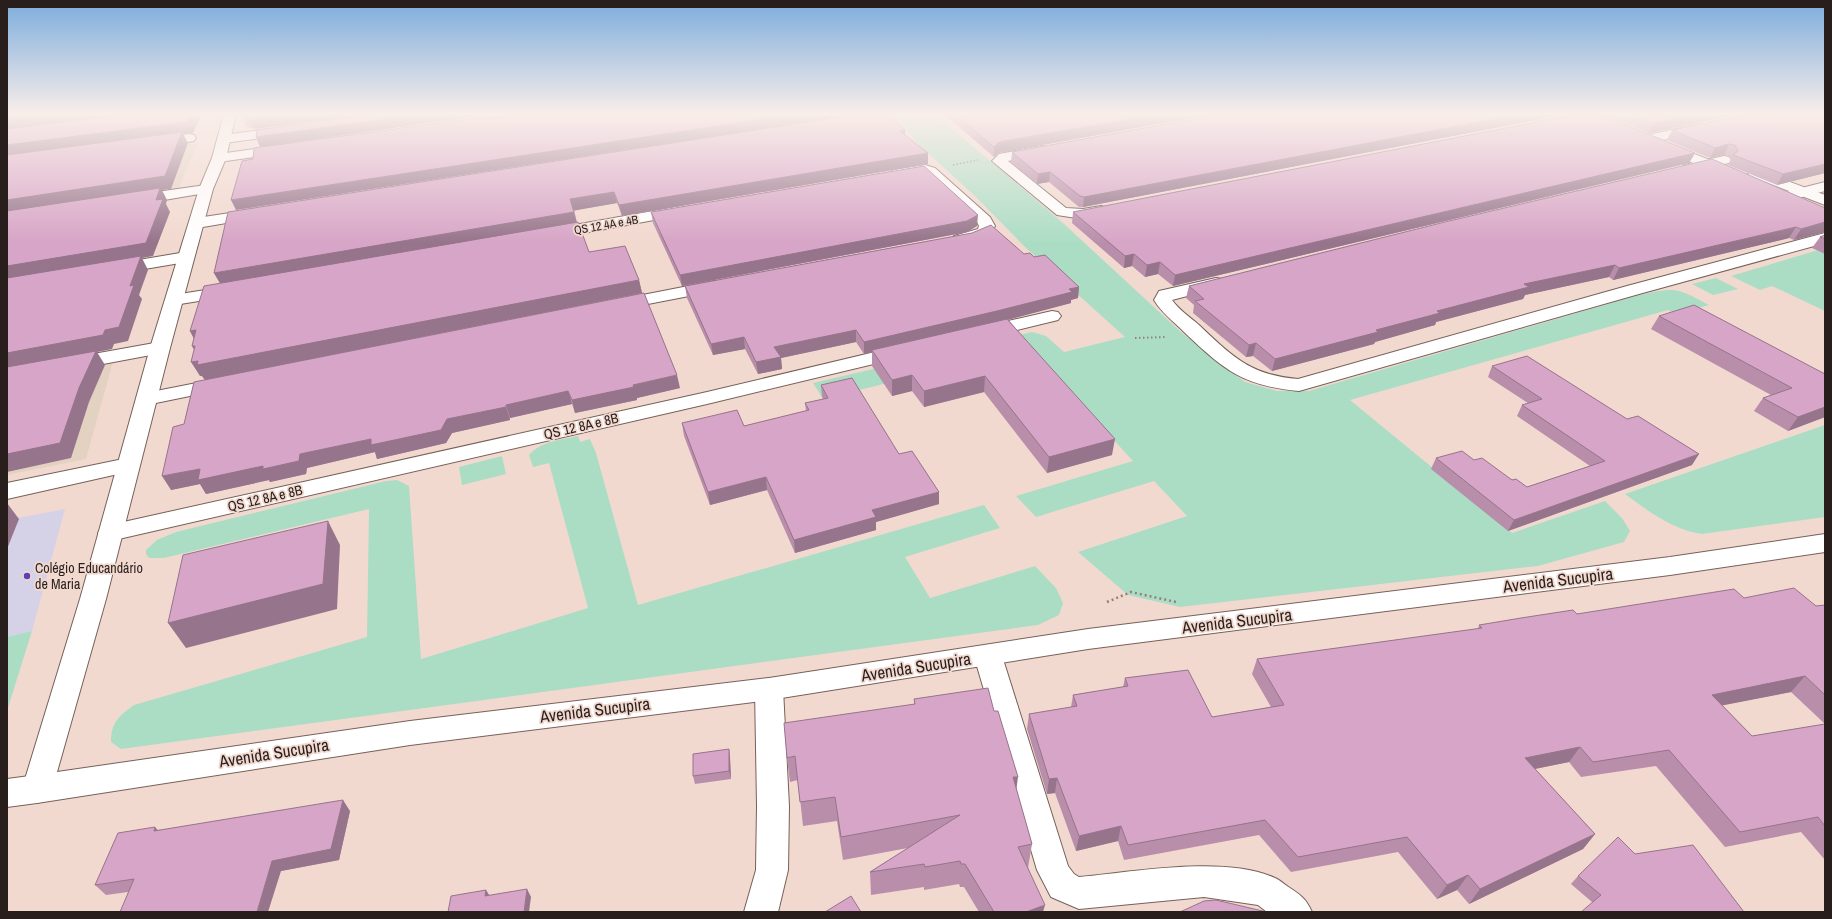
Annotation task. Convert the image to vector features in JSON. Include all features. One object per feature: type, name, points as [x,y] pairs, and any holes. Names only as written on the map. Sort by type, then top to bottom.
[{"type":"street","points":[[37,789],[62,707],[160,348],[186,257],[198,223],[206,189],[219,158],[227,157]]},
{"type":"street","points":[[1007,157],[1001,158],[1000,161],[1062,212],[1083,214],[1114,208]]},
{"type":"street","points":[[1693,157],[1825,212]]},
{"type":"street","points":[[1716,157],[1825,200]]},
{"type":"street","points":[[1674,172],[1724,160]]},
{"type":"street","points":[[880,177],[922,170],[930,171],[984,220],[987,226],[984,232],[971,237],[940,243]]},
{"type":"street","points":[[1786,196],[1825,186]]},
{"type":"street","points":[[122,202],[206,189]]},
{"type":"street","name":"QS 12 4A e 4B","points":[[533,237],[693,209]]},
{"type":"street","points":[[198,223],[268,212]]},
{"type":"street","points":[[1234,278],[1165,295],[1163,300],[1224,358],[1248,375],[1272,383],[1299,385],[1639,288],[1825,238]]},
{"type":"street","points":[[100,272],[186,257]]},
{"type":"street","points":[[597,309],[731,283]]},
{"type":"street","points":[[174,300],[245,288]]},
{"type":"street","points":[[969,336],[1052,316]]},
{"type":"street","points":[[53,367],[160,348]]},
{"type":"street","name":"QS 12 8A e 8B","points":[[110,533],[707,398],[915,348]]},
{"type":"street","points":[[146,399],[239,380]]},
{"type":"street","points":[[7,491],[128,465]]},
{"type":"street","name":"Avenida Sucupira","points":[[7,793],[410,733],[769,689],[988,656],[1088,639],[1670,566],[1825,543]]},
{"type":"street","points":[[988,656],[1053,870],[1059,883],[1064,888],[1079,893],[1204,881],[1265,890],[1294,912]]},
{"type":"street","points":[[761,912],[772,870],[773,806],[769,689]]},
{"type":"path","points":[[922,170],[1001,158]]},
{"type":"path","points":[[1135,338],[1170,337]]},
{"type":"path","points":[[1107,602],[1131,592],[1179,603]]},
{"type":"shaded area","points":[[155,157],[192,157],[179,187],[139,194]]},
{"type":"shaded area","points":[[113,362],[86,459],[7,475],[7,444],[35,378]]},
{"type":"shaded area","name":"Colégio Educandário de Maria","points":[[65,509],[32,631],[7,637],[7,520]]},
{"type":"green space","points":[[932,157],[985,157],[1063,223],[1182,333],[1245,382],[1277,391],[1309,391],[1639,295],[1676,290],[1709,305],[1698,308],[1825,391],[1668,310],[1350,400],[1512,533],[1605,501],[1622,518],[1630,531],[1624,542],[1538,566],[1180,607],[1128,595],[1078,552],[1187,516],[1154,481],[1036,517],[1016,496],[1133,461],[1029,348],[823,399],[813,383],[1032,332],[1046,336],[1064,352],[1125,337],[1025,247],[976,197]]},
{"type":"green space","points":[[1825,248],[1825,311],[1772,286],[1760,290],[1731,276]]},
{"type":"green space","points":[[1716,278],[1738,289],[1713,295],[1692,284]]},
{"type":"green space","points":[[1825,425],[1825,517],[1702,534],[1691,532],[1661,519],[1625,494]]},
{"type":"green space","points":[[578,436],[580,442],[590,439],[596,453],[638,605],[984,505],[1000,528],[905,557],[930,598],[1035,566],[1056,588],[1063,603],[1059,615],[1038,625],[121,749],[111,742],[114,724],[120,716],[134,705],[367,637],[369,509],[164,558],[149,558],[146,554],[146,550],[157,540],[176,532],[386,481],[397,480],[409,486],[421,659],[588,608],[549,463],[533,467],[529,455],[534,450],[545,444]]},
{"type":"green space","points":[[502,456],[506,474],[462,485],[459,467]]},
{"type":"green space","points":[[32,631],[7,711],[7,637]]},
{"type":"building","points":[[7,157],[172,157],[165,176],[7,200]]},
{"type":"building","points":[[253,157],[514,157],[231,200],[242,161],[253,159]]},
{"type":"building","points":[[583,157],[905,157],[619,205],[614,192],[570,199],[574,212],[214,273],[228,212]]},
{"type":"building","points":[[1018,157],[1295,157],[1084,197],[1080,196],[1050,172],[1038,174]]},
{"type":"building","points":[[1357,157],[1678,157],[1175,275],[1160,262],[1147,265],[1134,254],[1125,256],[1073,212]]},
{"type":"building","points":[[1738,157],[1825,157],[1825,164],[1783,174]]},
{"type":"building","points":[[1712,159],[1825,208],[1825,222],[1801,229],[1796,227],[1619,268],[1615,265],[1524,284],[1529,287],[1437,311],[1440,313],[1376,330],[1378,332],[1275,359],[1256,343],[1249,345],[1195,301],[1204,299],[1189,286],[1445,222]]},
{"type":"building","points":[[924,166],[978,215],[967,221],[680,275],[651,212]]},
{"type":"building","points":[[160,188],[156,200],[163,199],[146,243],[7,266],[7,211]]},
{"type":"building","points":[[578,222],[589,252],[625,246],[639,280],[197,365],[198,361],[191,362],[195,346],[192,346],[196,330],[190,331],[204,286]]},
{"type":"building","points":[[991,225],[1024,254],[1030,253],[1034,257],[1045,255],[1079,287],[1069,289],[1072,292],[864,342],[856,330],[774,347],[781,357],[756,362],[744,337],[711,344],[685,286],[972,233]]},
{"type":"building","points":[[141,256],[130,286],[134,285],[119,327],[105,330],[103,335],[7,353],[7,278]]},
{"type":"building","points":[[644,293],[677,375],[633,385],[634,387],[572,400],[568,391],[506,405],[506,407],[447,419],[441,430],[371,445],[371,439],[300,454],[299,461],[263,469],[263,466],[198,480],[200,469],[162,476],[173,427],[184,424],[194,382]]},
{"type":"building","points":[[1694,305],[1825,374],[1825,407],[1798,417],[1763,398],[1792,388],[1659,316]]},
{"type":"building","points":[[1007,319],[1115,439],[1049,457],[985,376],[924,391],[912,375],[892,380],[872,350]]},
{"type":"building","points":[[96,351],[79,388],[60,443],[7,454],[7,367]]},
{"type":"building","points":[[1527,356],[1627,419],[1638,416],[1699,454],[1514,520],[1436,458],[1462,451],[1474,460],[1482,458],[1512,480],[1516,479],[1527,487],[1605,461],[1522,405],[1542,399],[1492,366]]},
{"type":"building","points":[[852,378],[899,454],[912,451],[939,492],[872,510],[876,517],[794,540],[766,477],[708,492],[682,423],[737,410],[744,426],[809,410],[805,403],[828,398],[821,385]]},
{"type":"building","points":[[328,521],[323,584],[168,623],[183,555]]},
{"type":"building","points":[[1794,588],[1816,606],[1825,605],[1825,695],[1805,676],[1712,695],[1752,736],[1825,724],[1825,826],[1818,817],[1740,832],[1669,750],[1593,762],[1580,747],[1525,758],[1595,834],[1480,889],[1468,875],[1447,885],[1407,837],[1298,857],[1265,820],[1128,845],[1121,826],[1079,836],[1057,778],[1049,779],[1029,714],[1077,706],[1073,695],[1128,686],[1125,678],[1188,670],[1212,717],[1284,705],[1257,659],[1482,628],[1479,625],[1573,610],[1577,614],[1734,589],[1744,598]]},
{"type":"building","points":[[988,688],[994,711],[998,711],[1018,777],[1013,777],[1032,844],[1018,847],[1045,905],[1026,912],[994,912],[965,864],[961,864],[960,861],[925,867],[924,864],[870,872],[960,815],[841,837],[835,797],[800,802],[795,756],[787,758],[784,723],[915,704],[914,699]]},
{"type":"building","points":[[729,749],[729,771],[693,776],[693,754]]},
{"type":"building","points":[[343,800],[331,849],[272,861],[257,912],[120,912],[134,879],[95,885],[118,833],[155,827],[154,831]]},
{"type":"building","points":[[1618,837],[1635,854],[1693,845],[1744,912],[1581,912],[1601,895],[1578,876]]},
{"type":"building","points":[[527,889],[524,912],[448,912],[451,896],[486,890],[485,896]]},
{"type":"building","points":[[851,896],[861,912],[825,912]]},
{"type":"building","points":[[1216,900],[1267,912],[1180,912],[1204,901]]},
{"type":"place","name":"Colégio Educandário de Maria","points":[[27,576]]}]
